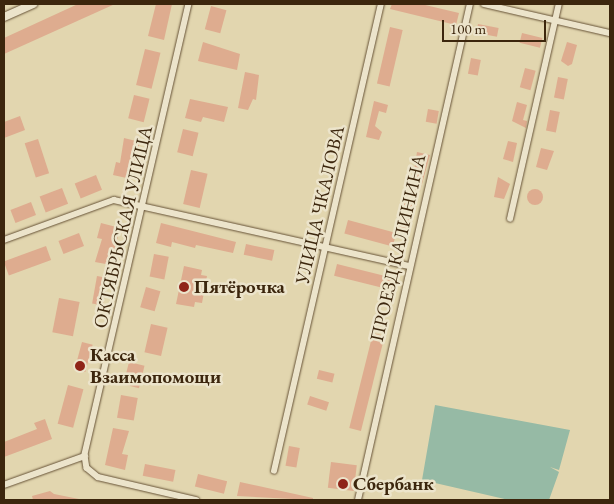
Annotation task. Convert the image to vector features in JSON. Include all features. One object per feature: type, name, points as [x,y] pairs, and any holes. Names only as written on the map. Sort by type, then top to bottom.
[{"type":"main road","points":[[4,17],[33,4]]},
{"type":"street","name":"ОКТЯБРЬСКАЯ УЛИЦА","points":[[85,456],[189,4]]},
{"type":"street","name":"УЛИЦА ЧКАЛОВА","points":[[274,470],[381,4]]},
{"type":"street","name":"ПРОЕЗД КАЛИНИНА","points":[[358,500],[409,266],[470,4]]},
{"type":"street","points":[[484,4],[610,33]]},
{"type":"street","points":[[510,219],[559,4]]},
{"type":"street","points":[[4,240],[109,200],[409,266]]},
{"type":"street","points":[[4,485],[85,456],[86,468],[98,477],[176,498],[196,500]]},
{"type":"shaded area","points":[[435,405],[570,430],[559,470],[550,467],[559,472],[549,500],[509,500],[422,480]]},
{"type":"building","points":[[78,4],[115,4],[4,54],[4,38]]},
{"type":"building","points":[[156,4],[172,4],[164,40],[148,36]]},
{"type":"building","points":[[392,4],[421,4],[459,13],[456,25],[390,9]]},
{"type":"building","points":[[211,6],[226,10],[220,33],[205,29]]},
{"type":"building","points":[[478,24],[499,28],[497,37],[476,33]]},
{"type":"building","points":[[390,27],[403,30],[390,86],[377,84]]},
{"type":"building","points":[[522,33],[542,38],[540,48],[520,43]]},
{"type":"building","points":[[203,42],[240,54],[237,70],[198,61]]},
{"type":"building","points":[[567,42],[577,45],[572,64],[568,66],[561,61]]},
{"type":"building","points":[[145,49],[161,53],[152,89],[136,85]]},
{"type":"building","points":[[471,58],[481,60],[478,76],[468,74]]},
{"type":"building","points":[[525,68],[536,71],[530,90],[520,87]]},
{"type":"building","points":[[245,72],[259,75],[256,100],[253,99],[248,110],[238,108]]},
{"type":"building","points":[[558,77],[568,79],[564,100],[554,98]]},
{"type":"building","points":[[134,95],[150,99],[144,122],[128,118]]},
{"type":"building","points":[[190,99],[228,107],[224,122],[203,117],[201,122],[185,118]]},
{"type":"building","points":[[374,101],[388,105],[386,113],[379,111],[375,126],[382,132],[379,140],[366,137]]},
{"type":"building","points":[[517,102],[527,105],[523,120],[527,121],[526,128],[512,121]]},
{"type":"building","points":[[428,109],[439,111],[437,124],[426,122]]},
{"type":"building","points":[[550,110],[560,112],[556,133],[546,131]]},
{"type":"building","points":[[20,116],[25,130],[4,138],[4,122]]},
{"type":"building","points":[[183,129],[199,133],[193,156],[177,152]]},
{"type":"building","points":[[124,138],[140,142],[131,179],[113,175],[116,162],[120,163]]},
{"type":"building","points":[[38,139],[49,173],[36,178],[25,143]]},
{"type":"building","points":[[508,141],[517,143],[513,162],[503,159]]},
{"type":"building","points":[[541,148],[554,151],[547,170],[536,167]]},
{"type":"building","points":[[417,152],[430,155],[420,191],[411,189]]},
{"type":"building","points":[[191,170],[208,174],[200,208],[183,204]]},
{"type":"building","points":[[96,175],[102,190],[81,198],[75,184]]},
{"type":"building","points":[[498,177],[510,184],[504,199],[494,197]]},
{"type":"building","points":[[62,188],[68,204],[46,212],[40,197]]},
{"type":"building","points":[[532,189],[538,189],[543,194],[541,203],[532,205],[527,200],[527,194]]},
{"type":"building","points":[[31,202],[36,215],[15,223],[10,210]]},
{"type":"building","points":[[404,203],[416,206],[409,232],[397,229]]},
{"type":"building","points":[[348,220],[396,233],[393,246],[344,234]]},
{"type":"building","points":[[101,223],[120,228],[111,265],[95,262],[102,239],[97,238]]},
{"type":"building","points":[[161,223],[236,242],[233,253],[196,245],[195,248],[172,242],[171,247],[156,243]]},
{"type":"building","points":[[79,233],[84,246],[63,254],[58,241]]},
{"type":"building","points":[[246,244],[274,250],[272,261],[244,255]]},
{"type":"building","points":[[46,246],[51,260],[9,275],[4,261]]},
{"type":"building","points":[[154,254],[169,257],[164,279],[150,277]]},
{"type":"building","points":[[337,264],[395,279],[392,290],[334,276]]},
{"type":"building","points":[[184,266],[202,270],[201,275],[207,276],[202,303],[195,302],[194,307],[176,304]]},
{"type":"building","points":[[97,276],[108,278],[103,305],[92,304]]},
{"type":"building","points":[[146,287],[160,291],[155,311],[140,307]]},
{"type":"building","points":[[59,298],[80,302],[73,336],[52,332]]},
{"type":"building","points":[[151,324],[168,328],[161,356],[144,352]]},
{"type":"building","points":[[373,333],[385,336],[361,431],[349,428]]},
{"type":"building","points":[[82,342],[93,345],[85,372],[75,369]]},
{"type":"building","points":[[129,362],[145,366],[139,388],[123,384]]},
{"type":"building","points":[[319,370],[335,374],[332,383],[317,379]]},
{"type":"building","points":[[68,385],[83,389],[73,428],[58,424]]},
{"type":"building","points":[[121,395],[138,398],[134,421],[117,418]]},
{"type":"building","points":[[310,396],[329,402],[326,411],[307,405]]},
{"type":"building","points":[[45,419],[52,439],[4,457],[4,442],[37,429],[34,423]]},
{"type":"building","points":[[113,428],[129,431],[122,454],[128,455],[125,470],[105,465]]},
{"type":"building","points":[[289,446],[300,448],[296,468],[286,466]]},
{"type":"building","points":[[331,462],[357,465],[354,491],[328,488]]},
{"type":"building","points":[[145,464],[175,470],[173,482],[143,476]]},
{"type":"building","points":[[198,474],[227,481],[224,494],[195,487]]},
{"type":"building","points":[[240,482],[313,498],[313,500],[237,496]]},
{"type":"building","points":[[50,491],[54,494],[84,500],[33,500],[32,496]]},
{"type":"place","name":"Пятёрочка","points":[[184,287]]},
{"type":"place","name":"Касса Взаимопомощи","points":[[80,366]]},
{"type":"place","name":"Сбербанк","points":[[343,484]]}]
